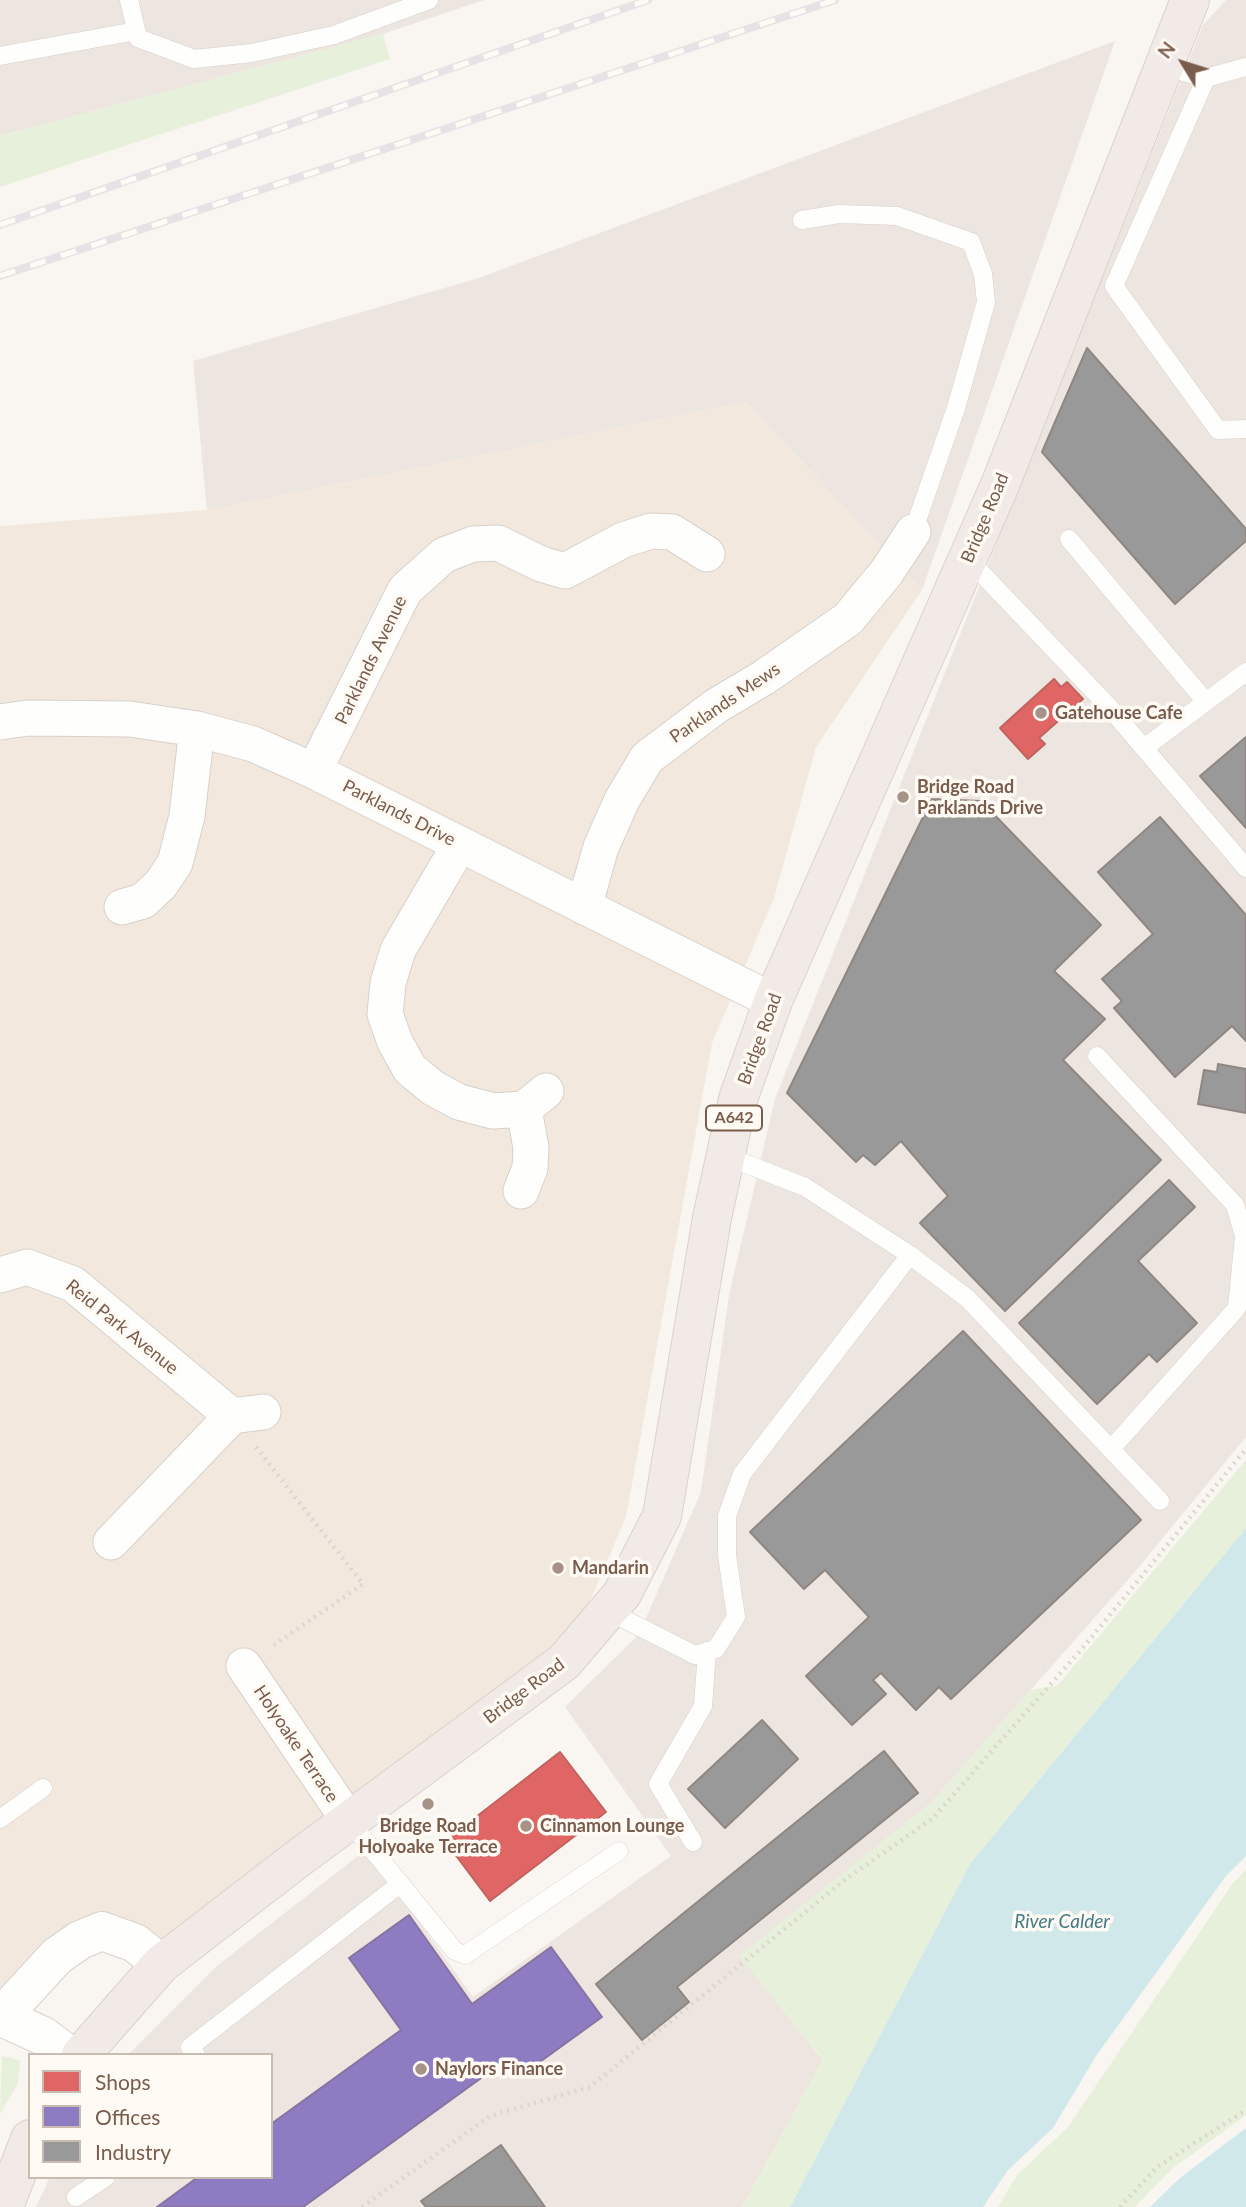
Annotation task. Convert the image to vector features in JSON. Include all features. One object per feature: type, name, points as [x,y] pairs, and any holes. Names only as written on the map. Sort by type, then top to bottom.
[{"type":"highway","name":"Bridge Road","points":[[83,2053],[161,1965],[349,1821],[564,1662],[622,1594],[662,1516],[712,1218],[738,1099],[773,1002],[968,559],[1190,2]]},
{"type":"highway","points":[[4,2207],[28,2144]]},
{"type":"street","name":"Parklands Avenue","points":[[314,771],[405,590],[444,555],[473,544],[498,543],[541,564],[565,571],[623,540],[651,531],[672,533],[707,554]]},
{"type":"street","name":"Parklands Mews","points":[[584,907],[601,847],[622,800],[647,758],[716,706],[764,678],[848,619],[886,573],[913,532]]},
{"type":"street","name":"Parklands Drive","points":[[0,722],[28,718],[130,719],[197,729],[253,744],[314,771],[773,1002]]},
{"type":"street","points":[[122,907],[143,901],[161,884],[175,863],[187,816],[197,729]]},
{"type":"street","points":[[460,844],[398,950],[388,983],[386,1014],[395,1042],[410,1069],[432,1088],[459,1102],[493,1111],[535,1100],[530,1168],[522,1191]]},
{"type":"street","name":"Reid Park Avenue","points":[[0,1275],[27,1267],[73,1284],[247,1414]]},
{"type":"street","points":[[111,1542],[247,1414]]},
{"type":"street","name":"Holyoake Terrace","points":[[243,1666],[349,1821]]},
{"type":"street","points":[[65,2053],[43,2036],[1,2016],[57,1956],[80,1940],[102,1931],[135,1943],[161,1965]]},
{"type":"lane","points":[[129,0],[138,38],[194,59],[334,35],[429,0]]},
{"type":"lane","points":[[0,56],[136,30]]},
{"type":"lane","points":[[1166,67],[1206,78],[1246,67]]},
{"type":"lane","points":[[1206,78],[1114,286],[1218,430],[1246,429]]},
{"type":"lane","points":[[802,220],[839,214],[897,216],[971,242],[983,274],[986,302],[956,408],[913,532]]},
{"type":"lane","points":[[1069,539],[1206,702]]},
{"type":"lane","points":[[968,559],[1109,707],[1246,868]]},
{"type":"lane","points":[[1144,748],[1246,672]]},
{"type":"lane","points":[[1097,1056],[1235,1205],[1245,1236],[1237,1308],[1111,1449]]},
{"type":"lane","points":[[726,1156],[805,1188],[910,1255],[968,1298],[1160,1501]]},
{"type":"lane","points":[[608,1611],[695,1655],[716,1649],[736,1617],[727,1555],[727,1516],[742,1475],[910,1255]]},
{"type":"lane","points":[[693,1842],[658,1784],[703,1706],[707,1651]]},
{"type":"lane","points":[[0,1819],[43,1788]]},
{"type":"lane","points":[[349,1821],[455,1951],[465,1955],[619,1851]]},
{"type":"lane","points":[[195,2053],[191,2047],[400,1884]]},
{"type":"lane","points":[[76,2197],[103,2179]]},
{"type":"path","points":[[243,1666],[363,1584],[247,1414]]},
{"type":"path","points":[[362,2207],[490,2116],[590,2087],[846,1879],[932,1819],[1086,1644],[1246,1450]]},
{"type":"path","points":[[1119,2207],[1157,2167],[1246,2110]]},
{"type":"shaded area","points":[[0,0],[484,0],[383,34],[0,136]]},
{"type":"shaded area","points":[[1226,0],[1246,0],[1246,1437],[1133,1574],[931,1803],[740,1956],[823,2060],[742,2207],[36,2207],[49,2179],[273,2179],[273,2053],[130,2053],[218,1965],[367,1849],[473,1997],[671,1856],[565,1707],[639,1634],[701,1492],[729,1295],[775,1099],[1203,25]]},
{"type":"shaded area","points":[[1115,41],[922,590],[746,402],[207,510],[193,361],[479,278]]},
{"type":"shaded area","points":[[746,402],[922,590],[816,747],[774,898],[712,1043],[626,1517],[564,1662],[161,1964],[117,1934],[0,2018],[0,526],[207,510]]},
{"type":"green space","points":[[383,34],[390,59],[0,187],[0,136]]},
{"type":"green space","points":[[1246,1460],[1246,1528],[970,1864],[790,2207],[742,2207],[823,2059],[739,1956],[931,1803],[1031,1690],[1058,1685]]},
{"type":"green space","points":[[1246,1870],[1246,2115],[1173,2168],[1135,2207],[998,2207],[1017,2175],[1068,2127],[1233,1883]]},
{"type":"green space","points":[[2,2056],[20,2060],[18,2083],[0,2114]]},
{"type":"water","name":"River Calder","points":[[1246,1528],[1246,1856],[1226,1876],[1096,2056],[1053,2128],[1008,2170],[983,2207],[790,2207],[970,1864]]},
{"type":"water","points":[[1246,2128],[1246,2207],[1150,2207],[1180,2178]]},
{"type":"building: Shops","name":"Gatehouse Cafe","points":[[1054,679],[1061,687],[1067,682],[1083,699],[1039,738],[1045,744],[1028,759],[1000,728]]},
{"type":"building: Shops","name":"Cinnamon Lounge","points":[[560,1752],[606,1812],[490,1901],[445,1841]]},
{"type":"building: Offices","name":"Naylors Finance","points":[[409,1915],[472,2004],[551,1947],[602,2017],[519,2077],[506,2060],[303,2207],[157,2207],[195,2179],[273,2179],[273,2123],[401,2030],[349,1958]]},
{"type":"building: Industry","points":[[1087,348],[1246,529],[1246,541],[1175,604],[1042,452]]},
{"type":"building: Industry","points":[[1246,737],[1246,828],[1200,776]]},
{"type":"building: Industry","points":[[932,799],[981,801],[1101,925],[1054,971],[1105,1019],[1063,1060],[1161,1160],[1005,1311],[920,1223],[948,1196],[901,1141],[875,1165],[863,1155],[856,1162],[787,1093]]},
{"type":"building: Industry","points":[[1160,817],[1246,915],[1246,1041],[1232,1026],[1175,1077],[1114,1008],[1122,1001],[1102,979],[1153,934],[1098,872]]},
{"type":"building: Industry","points":[[1218,1064],[1246,1069],[1246,1113],[1198,1104],[1204,1070],[1217,1072]]},
{"type":"building: Industry","points":[[1169,1180],[1195,1207],[1138,1261],[1197,1323],[1157,1362],[1149,1354],[1097,1404],[1019,1323]]},
{"type":"building: Industry","points":[[963,1331],[1141,1520],[951,1699],[939,1687],[916,1710],[881,1673],[873,1680],[886,1694],[852,1725],[806,1676],[869,1617],[825,1570],[804,1589],[750,1532]]},
{"type":"building: Industry","points":[[762,1720],[798,1759],[725,1828],[688,1789]]},
{"type":"building: Industry","points":[[884,1751],[918,1793],[677,1987],[689,2002],[642,2040],[596,1984]]},
{"type":"building: Industry","points":[[501,2145],[545,2207],[426,2207],[421,2201]]},
{"type":"railway","points":[[0,225],[648,0]]},
{"type":"railway","points":[[0,276],[835,0]]},
{"type":"place","name":"Gatehouse Cafe","points":[[1041,713]]},
{"type":"place","name":"Bridge Road Parklands Drive","points":[[903,797]]},
{"type":"place","name":"Mandarin","points":[[558,1568]]},
{"type":"place","name":"Bridge Road Holyoake Terrace","points":[[428,1804]]},
{"type":"place","name":"Cinnamon Lounge","points":[[526,1826]]},
{"type":"place","name":"Naylors Finance","points":[[421,2069]]}]
